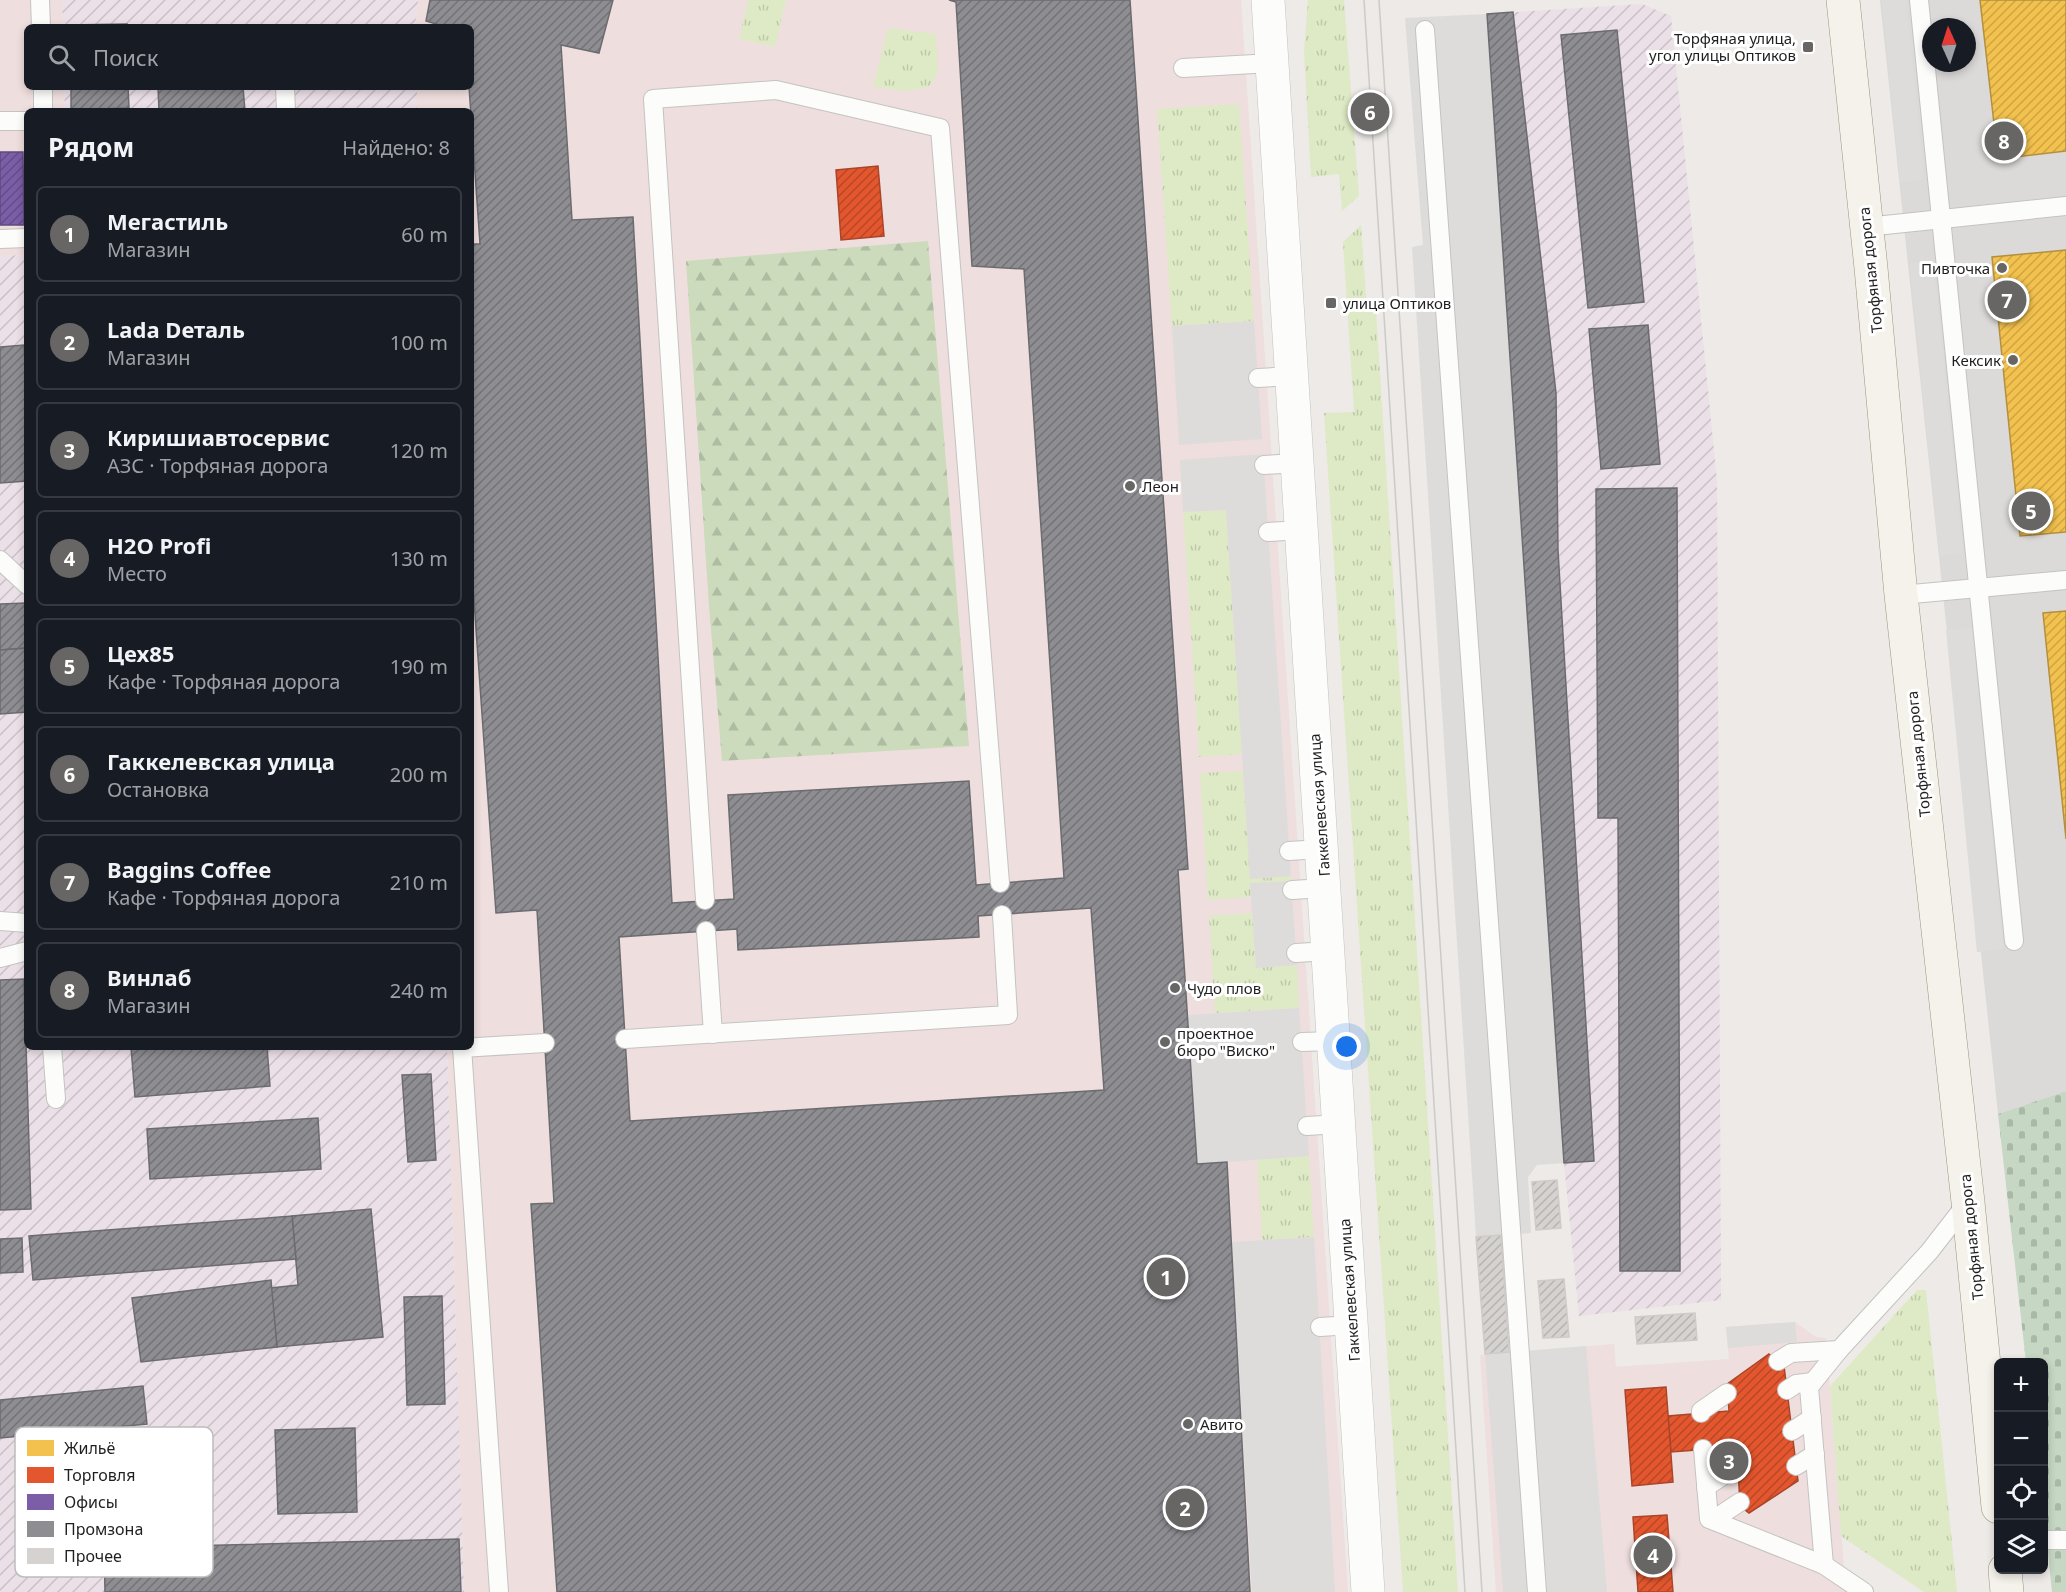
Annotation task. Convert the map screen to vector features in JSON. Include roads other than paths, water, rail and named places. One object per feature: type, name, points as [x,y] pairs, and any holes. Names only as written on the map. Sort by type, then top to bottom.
[{"type":"main road","name":"Торфяная дорога","points":[[1843,0],[1900,595],[1968,1202],[1994,1466]]},
{"type":"main road","points":[[2005,1574],[2007,1592]]},
{"type":"street","name":"Гаккелевская улица","points":[[1270,6],[1324,888],[1312,952],[1335,1326],[1368,1592]]},
{"type":"lane","points":[[40,0],[41,24]]},
{"type":"lane","points":[[1919,0],[2014,941]]},
{"type":"lane","points":[[1425,30],[1537,1592]]},
{"type":"lane","points":[[1183,68],[1272,63]]},
{"type":"lane","points":[[43,90],[43,108]]},
{"type":"lane","points":[[285,90],[286,108]]},
{"type":"lane","points":[[705,900],[653,99],[776,90],[940,128],[1000,883]]},
{"type":"lane","points":[[0,122],[24,121]]},
{"type":"lane","points":[[1866,227],[2066,206]]},
{"type":"lane","points":[[0,239],[24,238]]},
{"type":"lane","points":[[1258,378],[1292,376]]},
{"type":"lane","points":[[1264,465],[1297,463]]},
{"type":"lane","points":[[1268,532],[1302,530]]},
{"type":"lane","points":[[0,560],[24,582]]},
{"type":"lane","points":[[1900,595],[2066,580]]},
{"type":"lane","points":[[1289,851],[1321,849]]},
{"type":"lane","points":[[1292,890],[1324,888]]},
{"type":"lane","points":[[625,1039],[1008,1015],[1002,915]]},
{"type":"lane","points":[[0,921],[24,924]]},
{"type":"lane","points":[[706,931],[713,1034]]},
{"type":"lane","points":[[0,958],[24,952]]},
{"type":"lane","points":[[474,1046],[545,1043]]},
{"type":"lane","points":[[52,1050],[56,1099]]},
{"type":"lane","points":[[462,1050],[499,1592]]},
{"type":"lane","points":[[1824,1565],[1809,1387],[1839,1350],[1929,1252],[1968,1202]]},
{"type":"lane","points":[[1778,1361],[1791,1353],[1839,1350]]},
{"type":"lane","points":[[1787,1390],[1796,1384],[1813,1382]]},
{"type":"lane","points":[[1701,1413],[1727,1394]]},
{"type":"lane","points":[[1792,1431],[1812,1418]]},
{"type":"lane","points":[[1703,1449],[1709,1519],[1824,1565],[1864,1592]]},
{"type":"lane","points":[[1796,1466],[1815,1454]]},
{"type":"lane","points":[[1706,1487],[1738,1466]]},
{"type":"lane","points":[[1713,1520],[1740,1502]]},
{"type":"lane","points":[[2048,1540],[2066,1540]]},
{"type":"tram line","points":[[1364,0],[1465,1592]]},
{"type":"tram line","points":[[1379,0],[1482,1592]]},
{"type":"place","name":"Торфяная улица, угол улицы Оптиков","points":[[1808,47]]},
{"type":"place","name":"Гаккелевская улица","points":[[1370,112]]},
{"type":"place","name":"Винлаб","points":[[2004,141]]},
{"type":"place","name":"Пивточка","points":[[2002,268]]},
{"type":"place","name":"Baggins Coffee","points":[[2007,300]]},
{"type":"place","name":"улица Оптиков","points":[[1331,303]]},
{"type":"place","name":"Кексик","points":[[2013,360]]},
{"type":"place","name":"Леон","points":[[1130,486]]},
{"type":"place","name":"Цех85","points":[[2031,511]]},
{"type":"place","name":"Чудо плов","points":[[1175,988]]},
{"type":"place","name":"проектное бюро \"Виско\"","points":[[1165,1042]]},
{"type":"place","name":"Мегастиль","points":[[1166,1277]]},
{"type":"place","name":"Авито","points":[[1188,1424]]},
{"type":"place","name":"Киришиавтосервис","points":[[1729,1461]]},
{"type":"place","name":"Lada Dеталь","points":[[1185,1508]]},
{"type":"place","name":"H2O Profi","points":[[1653,1555]]}]
